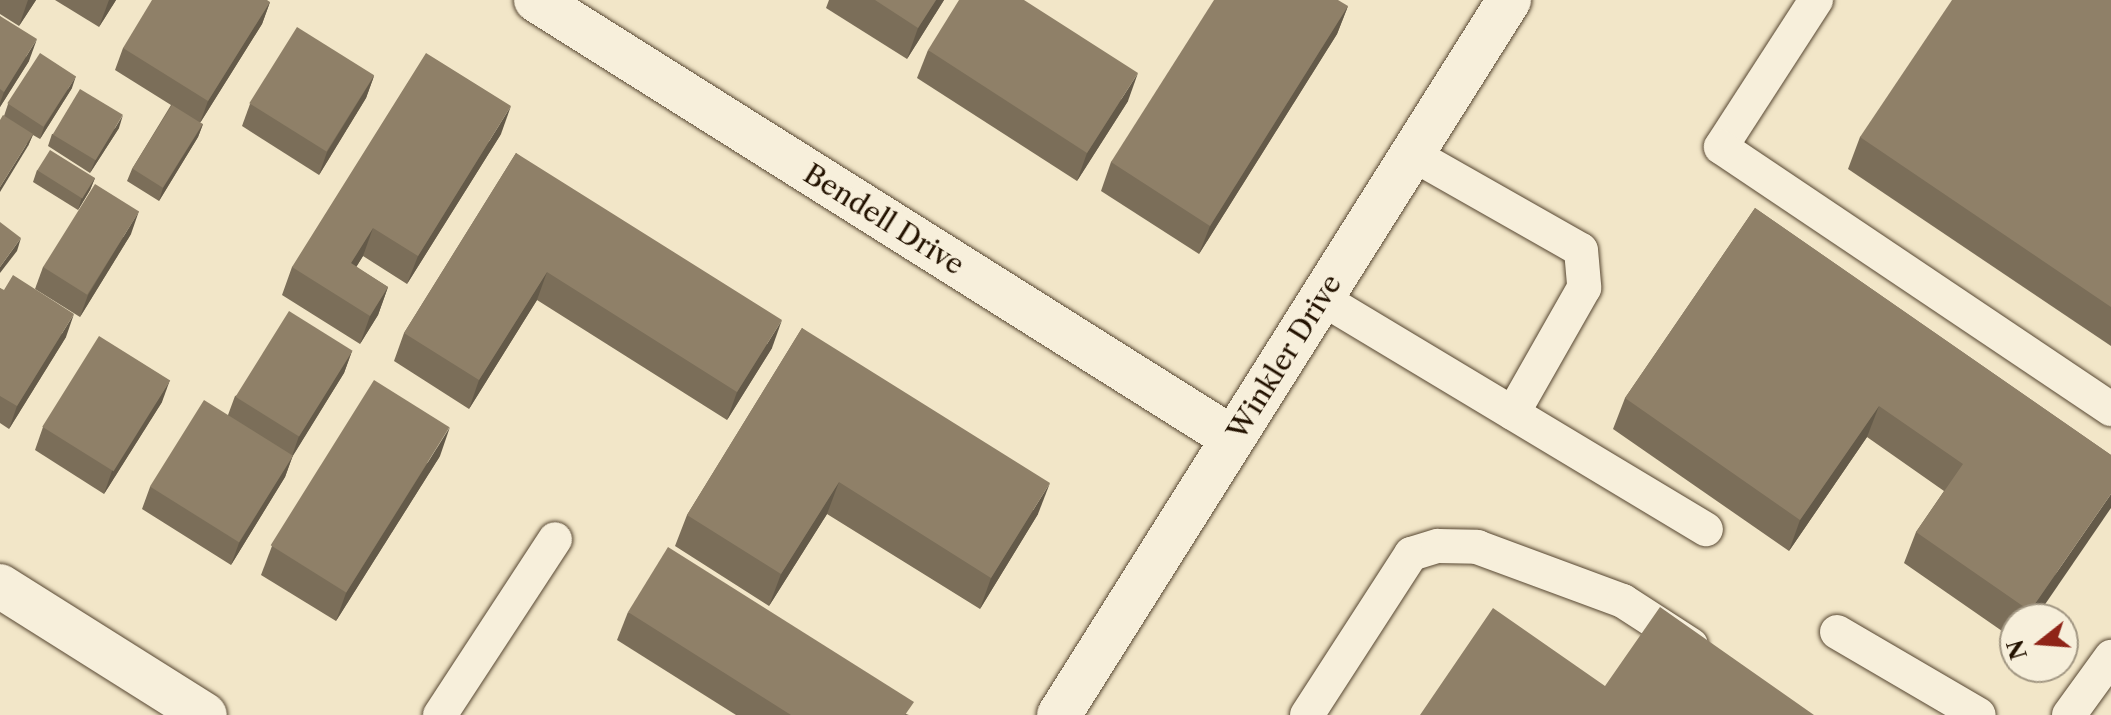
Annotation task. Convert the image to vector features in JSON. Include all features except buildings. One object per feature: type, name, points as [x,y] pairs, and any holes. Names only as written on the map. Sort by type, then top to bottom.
[{"type":"street","name":"Bendell Drive","points":[[536,0],[1232,438]]},
{"type":"street","name":"Winkler Drive","points":[[1059,715],[1509,0]]},
{"type":"street","points":[[0,586],[205,715]]},
{"type":"lane","points":[[1816,0],[1721,147],[2111,409]]},
{"type":"lane","points":[[1412,154],[1581,250],[1584,288],[1513,413]]},
{"type":"lane","points":[[1321,298],[1706,529]]},
{"type":"lane","points":[[440,715],[555,539]]},
{"type":"lane","points":[[1307,715],[1411,554],[1438,546],[1477,547],[1623,601],[1723,666]]},
{"type":"lane","points":[[1837,632],[1979,715]]},
{"type":"lane","points":[[2069,715],[2111,657]]}]
